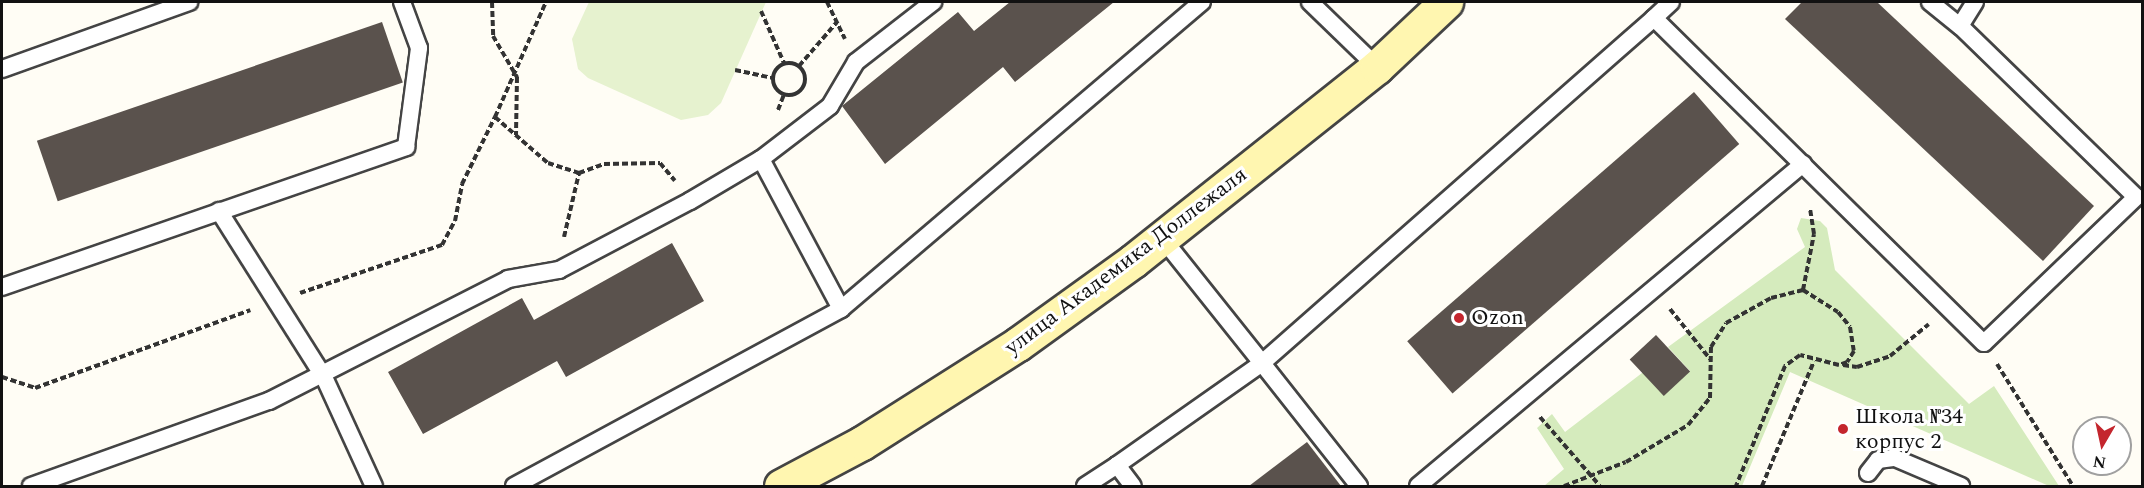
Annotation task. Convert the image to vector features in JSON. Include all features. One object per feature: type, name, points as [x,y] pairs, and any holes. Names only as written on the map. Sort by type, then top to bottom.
[{"type":"main road","name":"улица Академика Доллежаля","points":[[781,486],[862,443],[1018,344],[1163,239],[1377,67],[1446,2]]},
{"type":"lane","points":[[2,69],[189,2]]},
{"type":"lane","points":[[2,287],[406,147],[419,48],[402,2]]},
{"type":"lane","points":[[31,486],[324,377],[508,279],[559,270],[690,201],[761,159],[830,106],[856,62],[933,2]]},
{"type":"lane","points":[[514,486],[841,309],[1202,2]]},
{"type":"lane","points":[[1310,2],[1377,67]]},
{"type":"lane","points":[[1084,486],[1262,363],[1671,2]]},
{"type":"lane","points":[[1654,18],[1984,343],[2136,196],[1960,26],[1930,2]]},
{"type":"lane","points":[[1960,26],[1975,2]]},
{"type":"lane","points":[[761,159],[841,309]]},
{"type":"lane","points":[[1418,486],[1803,164]]},
{"type":"lane","points":[[219,211],[324,377],[374,486]]},
{"type":"lane","points":[[1163,239],[1359,486]]},
{"type":"lane","points":[[1868,473],[1878,460],[1895,458],[1960,486]]},
{"type":"lane","points":[[1117,465],[1132,486]]},
{"type":"path","points":[[492,2],[493,36],[514,73],[520,109],[516,135]]},
{"type":"path","points":[[2,377],[35,388],[277,300],[442,245],[455,221],[462,184],[495,117],[546,2]]},
{"type":"path","points":[[827,2],[856,62]]},
{"type":"path","points":[[761,11],[784,63]]},
{"type":"path","points":[[799,66],[837,22]]},
{"type":"path","points":[[784,63],[799,66]]},
{"type":"path","points":[[772,78],[784,63]]},
{"type":"path","points":[[772,78],[779,92],[795,93],[805,80],[799,66]]},
{"type":"path","points":[[735,70],[772,78]]},
{"type":"path","points":[[495,117],[549,163],[579,173],[604,164],[660,163],[690,201]]},
{"type":"path","points":[[1803,164],[1814,234],[1803,290]]},
{"type":"path","points":[[559,270],[579,173]]},
{"type":"path","points":[[1654,288],[1710,360]]},
{"type":"path","points":[[1564,486],[1626,462],[1688,425],[1710,398],[1710,360],[1715,337],[1725,323],[1771,298],[1803,290],[1823,300],[1850,327],[1854,351],[1847,362],[1839,365]]},
{"type":"path","points":[[1736,486],[1785,366],[1800,355],[1814,361],[1857,367],[1890,356],[1909,344],[1946,306]]},
{"type":"path","points":[[1984,343],[2073,486]]},
{"type":"path","points":[[1762,486],[1814,361]]},
{"type":"path","points":[[1524,398],[1588,476],[1600,486]]},
{"type":"green space","points":[[589,2],[766,2],[721,103],[708,115],[681,120],[588,78],[578,69],[572,39]]},
{"type":"green space","points":[[1801,218],[1820,221],[1827,228],[1835,270],[1969,404],[1994,386],[2059,486],[2049,486],[1790,372],[1742,486],[1544,486],[1564,469],[1537,428],[1552,414],[1565,432],[1642,373],[1690,371],[1668,347],[1805,247],[1797,229]]},
{"type":"building","points":[[1010,2],[1114,2],[1015,82],[1003,67],[885,164],[842,106],[958,12],[974,31]]},
{"type":"building","points":[[1802,2],[1877,2],[2094,206],[2043,261],[1785,19]]},
{"type":"building","points":[[382,22],[403,83],[58,201],[37,141]]},
{"type":"building","points":[[1694,92],[1739,144],[1452,393],[1407,341]]},
{"type":"building","points":[[672,243],[704,301],[566,377],[557,361],[423,434],[388,372],[522,298],[534,320]]},
{"type":"building","points":[[1656,335],[1690,372],[1664,396],[1630,360]]},
{"type":"building","points":[[1307,442],[1341,486],[1249,486]]},
{"type":"place","name":"Ozon","points":[[1459,318]]},
{"type":"place","name":"Школа №34 корпус 2","points":[[1843,429]]}]
